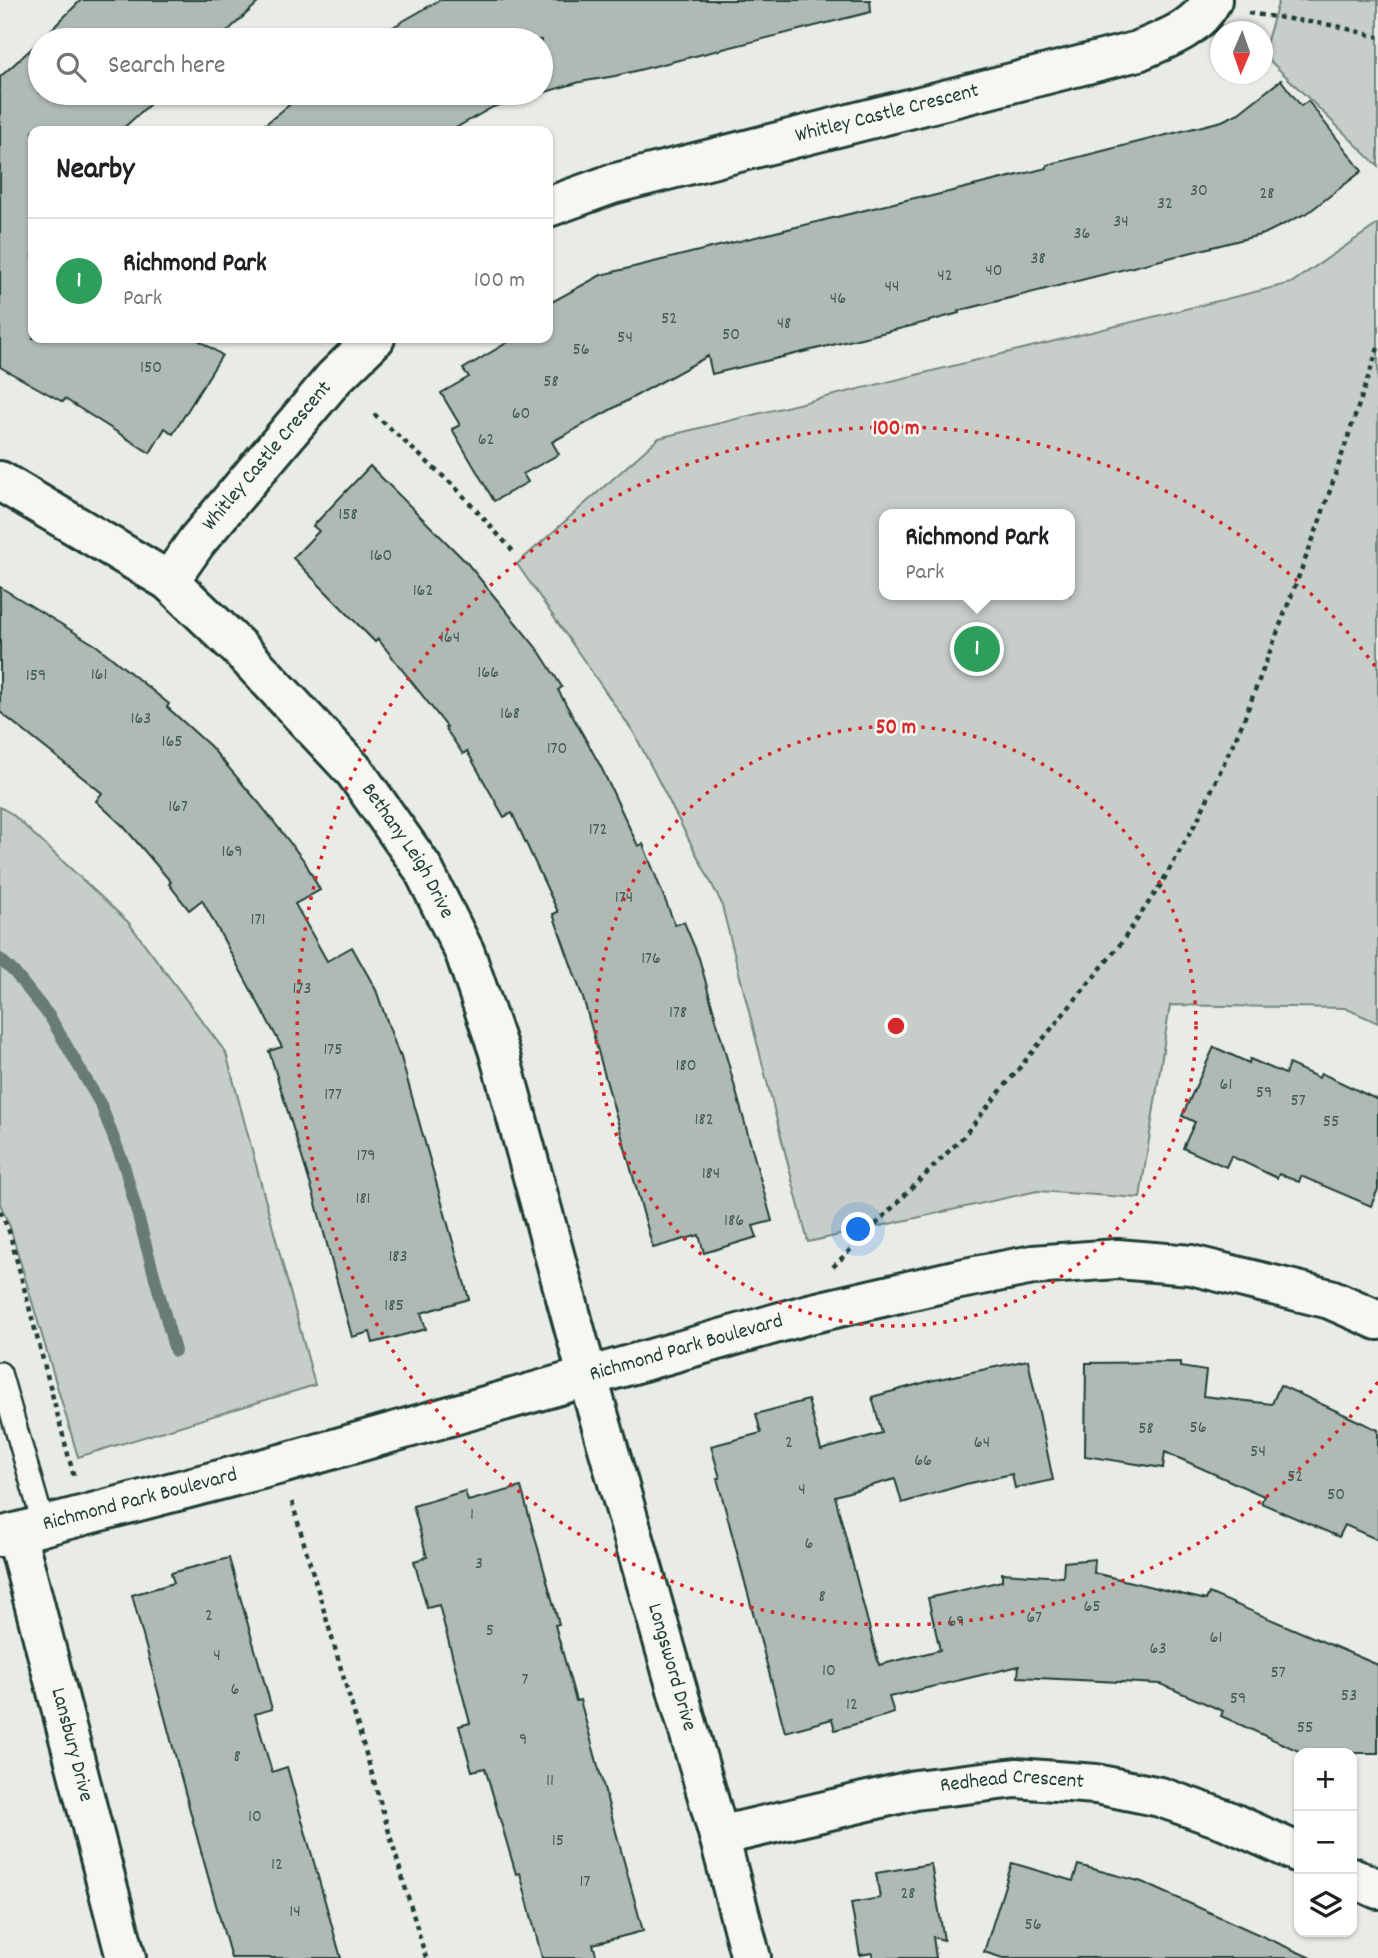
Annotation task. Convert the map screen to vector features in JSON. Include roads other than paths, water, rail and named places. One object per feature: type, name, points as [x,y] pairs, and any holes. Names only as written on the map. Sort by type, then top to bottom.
[{"type":"street","name":"Whitley Castle Crescent","points":[[553,205],[612,184],[1138,51],[1182,32],[1210,4]]},
{"type":"street","name":"Whitley Castle Crescent","points":[[169,581],[197,541],[334,378],[370,343]]},
{"type":"street","name":"Bethany Leigh Drive","points":[[0,481],[169,581],[239,648],[355,772],[422,867],[465,953],[498,1049],[588,1378]]},
{"type":"street","name":"Richmond Park Boulevard","points":[[20,1532],[294,1460],[809,1314],[1033,1265],[1117,1259],[1191,1265],[1330,1299],[1378,1321]]},
{"type":"street","name":"Longsword Drive","points":[[588,1378],[719,1836],[751,1958]]},
{"type":"street","name":"Lansbury Drive","points":[[20,1532],[126,1958]]},
{"type":"street","name":"Redhead Crescent","points":[[719,1836],[915,1790],[1016,1778],[1096,1784],[1160,1797],[1226,1820],[1294,1851]]},
{"type":"street","points":[[1357,1879],[1378,1889]]},
{"type":"lane","points":[[0,1373],[20,1532]]},
{"type":"waterway","points":[[0,959],[14,972],[50,1017],[101,1105],[124,1165],[175,1351]]},
{"type":"place","name":"Richmond Park","points":[[977,649]]}]
